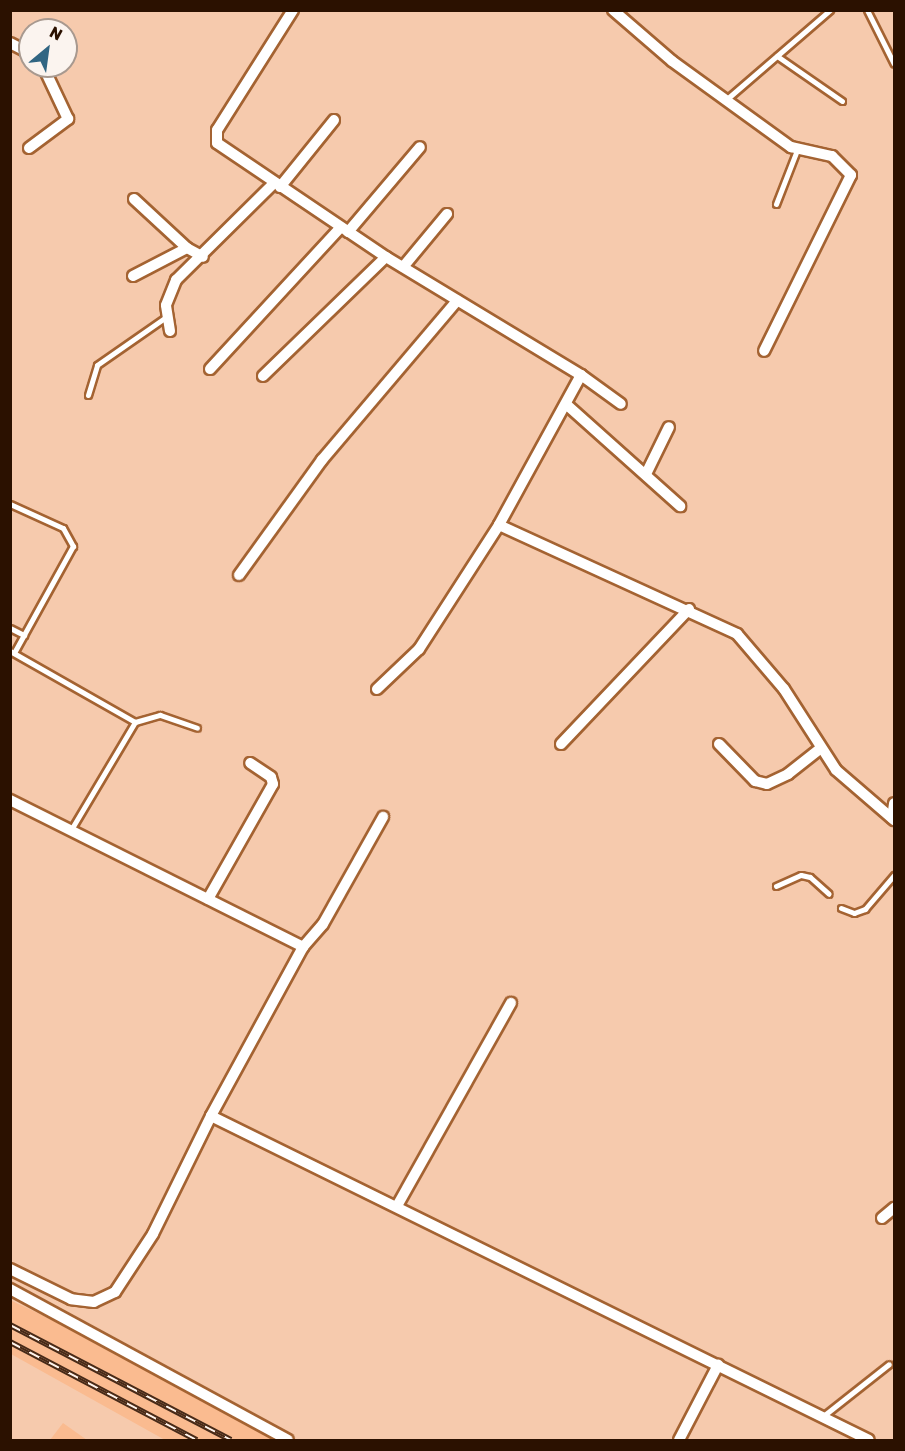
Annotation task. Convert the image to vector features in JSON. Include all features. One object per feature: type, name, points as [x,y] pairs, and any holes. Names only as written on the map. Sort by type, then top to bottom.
[{"type":"street","points":[[293,10],[214,137],[277,185],[344,230],[580,375],[621,404]]},
{"type":"street","points":[[613,10],[672,61],[728,98],[797,150],[832,156],[850,175],[764,351]]},
{"type":"street","points":[[29,148],[66,125],[68,119],[49,78]]},
{"type":"street","points":[[170,331],[166,318],[169,291],[277,185],[334,120]]},
{"type":"street","points":[[210,369],[344,230],[420,147]]},
{"type":"street","points":[[135,199],[187,248],[203,257]]},
{"type":"street","points":[[403,267],[447,214]]},
{"type":"street","points":[[134,276],[187,248]]},
{"type":"street","points":[[263,376],[386,257]]},
{"type":"street","points":[[239,574],[322,460],[458,301]]},
{"type":"street","points":[[376,689],[419,649],[499,525],[567,405],[580,375]]},
{"type":"street","points":[[567,405],[680,506]]},
{"type":"street","points":[[646,474],[669,428]]},
{"type":"street","points":[[499,525],[689,609],[736,634],[784,688],[836,770],[893,819]]},
{"type":"street","points":[[561,744],[689,609]]},
{"type":"street","points":[[719,744],[755,781],[767,784],[788,774],[820,748]]},
{"type":"street","points":[[208,899],[273,784],[271,777],[250,764]]},
{"type":"street","points":[[10,800],[303,947]]},
{"type":"street","points":[[893,819],[894,803]]},
{"type":"street","points":[[10,1269],[71,1299],[94,1302],[115,1292],[153,1234],[210,1116],[303,947],[323,924],[383,817]]},
{"type":"street","points":[[397,1206],[511,1002]]},
{"type":"street","points":[[210,1116],[869,1440]]},
{"type":"street","points":[[882,1218],[894,1208]]},
{"type":"street","points":[[10,1289],[287,1440]]},
{"type":"street","points":[[679,1440],[718,1365]]},
{"type":"lane","points":[[728,98],[830,10]]},
{"type":"lane","points":[[867,10],[894,64]]},
{"type":"lane","points":[[777,56],[842,101]]},
{"type":"lane","points":[[776,204],[797,150]]},
{"type":"lane","points":[[88,394],[97,365],[166,318]]},
{"type":"lane","points":[[10,504],[63,528],[72,539],[24,635],[12,652],[135,722]]},
{"type":"lane","points":[[10,628],[24,635]]},
{"type":"lane","points":[[71,830],[135,722],[160,715],[197,728]]},
{"type":"lane","points":[[776,886],[801,875],[810,877],[829,894]]},
{"type":"lane","points":[[841,908],[854,913],[865,909],[894,875]]},
{"type":"lane","points":[[822,1417],[889,1364]]},
{"type":"shaded area","points":[[10,1300],[97,1341],[279,1440],[165,1440],[11,1354]]},
{"type":"shaded area","points":[[63,1423],[87,1440],[50,1440]]},
{"type":"railway","points":[[10,1325],[231,1440]]},
{"type":"railway","points":[[10,1342],[197,1440]]}]
